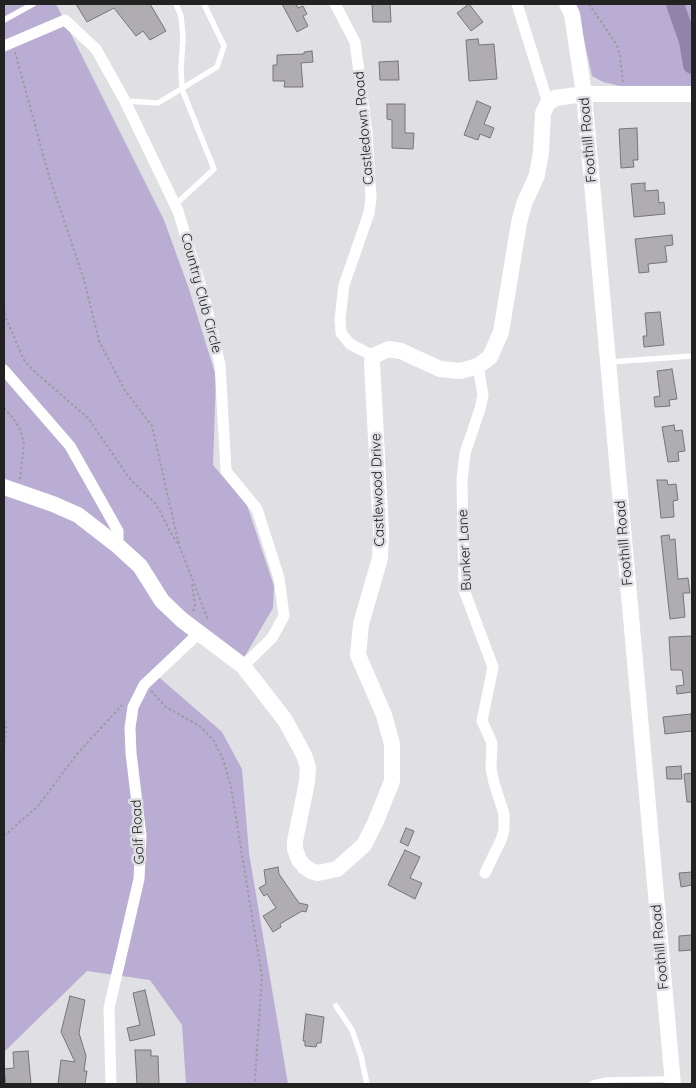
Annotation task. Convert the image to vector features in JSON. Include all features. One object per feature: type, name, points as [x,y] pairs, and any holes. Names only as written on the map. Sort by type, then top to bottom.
[{"type":"street","name":"Castledown Road","points":[[335,4],[355,42],[367,132],[371,198],[369,213],[344,285],[340,319],[341,333],[350,344],[373,356]]},
{"type":"street","points":[[517,4],[548,103]]},
{"type":"street","name":"Foothill Road","points":[[567,4],[572,14],[584,94],[672,1081]]},
{"type":"street","name":"Country Club Circle","points":[[8,45],[65,20],[96,49],[125,101],[175,205],[205,300],[220,365],[226,472],[257,508],[280,578],[284,616],[272,638],[242,666]]},
{"type":"street","points":[[373,356],[389,349],[401,351],[440,369],[450,371],[460,371],[478,366],[490,358],[502,332],[519,223],[524,204],[537,175],[541,152],[543,113],[548,103],[555,98],[584,94],[692,94]]},
{"type":"street","name":"Castlewood Drive","points":[[10,489],[78,515],[140,566],[162,601],[242,666],[285,720],[298,743],[308,767],[307,782],[294,840],[299,860],[304,866],[318,873],[337,869],[364,845],[392,781],[392,744],[384,715],[358,655],[361,624],[380,558],[381,532],[373,356]]},
{"type":"street","name":"Bunker Lane","points":[[478,366],[482,395],[480,409],[465,453],[462,480],[464,590],[493,667],[482,721],[492,743],[491,768],[504,814],[504,830],[501,840],[485,872]]},
{"type":"street","points":[[4,370],[70,446],[118,531],[118,546]]},
{"type":"street","name":"Golf Road","points":[[111,1084],[108,1008],[140,879],[141,836],[131,754],[130,728],[133,707],[145,684],[196,629]]},
{"type":"lane","points":[[4,20],[33,4]]},
{"type":"lane","points":[[175,205],[214,168],[182,89],[183,37],[181,16],[176,4]]},
{"type":"lane","points":[[125,101],[158,103],[217,67],[224,46],[204,4]]},
{"type":"lane","points":[[608,362],[692,356]]},
{"type":"lane","points":[[336,1006],[352,1030],[361,1056],[367,1084]]},
{"type":"lane","points":[[592,1084],[606,1080],[672,1081]]},
{"type":"path","points":[[589,4],[617,45],[632,94]]},
{"type":"path","points":[[8,45],[84,280],[99,341],[124,389],[152,426],[179,544],[207,617],[196,629],[192,618],[195,605],[192,580]]},
{"type":"path","points":[[4,303],[5,316],[24,360],[35,372],[88,418],[130,479],[156,504],[179,544]]},
{"type":"path","points":[[4,408],[21,431],[24,444],[22,468],[10,489]]},
{"type":"path","points":[[145,684],[166,708],[201,727],[214,741],[223,759],[230,787],[262,977],[256,1084]]},
{"type":"path","points":[[4,836],[38,806],[77,754],[125,702]]},
{"type":"path","points":[[4,716],[6,727],[4,752]]},
{"type":"shaded area","points":[[4,4],[56,4],[164,220],[189,289],[216,376],[213,465],[247,505],[274,586],[273,608],[242,661],[199,624],[153,672],[222,732],[242,769],[249,853],[288,1084],[186,1084],[182,1025],[150,980],[87,971],[4,1052]]},
{"type":"shaded area","points":[[576,4],[692,4],[692,86],[620,86],[603,82],[592,76]]},
{"type":"building","points":[[76,4],[150,4],[166,31],[150,40],[143,31],[136,36],[114,8],[87,22]]},
{"type":"building","points":[[282,4],[296,4],[298,8],[303,6],[307,14],[303,16],[308,26],[297,32]]},
{"type":"building","points":[[372,4],[390,4],[391,22],[373,22]]},
{"type":"building","points":[[469,4],[483,22],[471,31],[457,13]]},
{"type":"building","points":[[478,39],[479,45],[494,44],[497,79],[469,81],[466,40]]},
{"type":"building","points":[[312,51],[313,62],[301,63],[303,87],[284,87],[285,81],[273,81],[273,65],[277,65],[277,55],[304,54],[304,52]]},
{"type":"building","points":[[398,61],[399,80],[380,80],[379,62]]},
{"type":"building","points":[[477,101],[491,107],[484,124],[494,128],[490,138],[480,134],[478,140],[464,135]]},
{"type":"building","points":[[387,104],[405,104],[405,133],[414,133],[413,149],[392,148],[392,120],[387,119]]},
{"type":"building","points":[[637,128],[638,160],[633,160],[634,167],[621,168],[619,129]]},
{"type":"building","points":[[645,183],[645,191],[658,190],[659,203],[664,202],[665,214],[634,217],[631,184]]},
{"type":"building","points":[[672,235],[673,245],[665,246],[667,262],[648,264],[649,272],[639,273],[635,239]]},
{"type":"building","points":[[660,312],[664,345],[644,347],[643,336],[647,336],[645,313]]},
{"type":"building","points":[[672,369],[677,399],[669,400],[670,406],[655,407],[654,397],[660,396],[657,371]]},
{"type":"building","points":[[674,425],[675,431],[682,430],[685,451],[678,452],[679,461],[668,462],[662,427]]},
{"type":"building","points":[[657,480],[667,480],[668,485],[676,484],[678,500],[673,501],[674,517],[661,518]]},
{"type":"building","points":[[669,535],[670,540],[675,539],[678,579],[688,578],[690,593],[683,593],[685,617],[670,619],[661,536]]},
{"type":"building","points":[[692,636],[692,692],[677,694],[676,686],[684,685],[682,670],[671,670],[669,637]]},
{"type":"building","points":[[691,714],[692,731],[665,734],[663,717]]},
{"type":"building","points":[[681,766],[682,779],[667,779],[666,767]]},
{"type":"building","points":[[692,773],[692,802],[687,802],[684,774]]},
{"type":"building","points":[[406,828],[414,831],[408,846],[400,842]]},
{"type":"building","points":[[405,850],[420,857],[410,878],[422,883],[415,899],[388,885]]},
{"type":"building","points":[[278,867],[279,874],[299,903],[308,905],[306,912],[302,911],[280,924],[281,927],[273,932],[263,916],[276,908],[267,894],[264,896],[259,888],[266,884],[264,870]]},
{"type":"building","points":[[692,872],[692,885],[681,887],[679,873]]},
{"type":"building","points":[[692,935],[692,950],[679,951],[679,936]]},
{"type":"building","points":[[145,990],[155,1035],[130,1041],[127,1028],[140,1025],[133,993]]},
{"type":"building","points":[[70,996],[85,1000],[79,1033],[86,1056],[84,1071],[87,1071],[85,1084],[58,1084],[61,1060],[75,1062],[61,1032]]},
{"type":"building","points":[[306,1014],[324,1017],[321,1043],[317,1043],[316,1047],[305,1046],[305,1041],[303,1041]]},
{"type":"building","points":[[135,1050],[151,1050],[151,1056],[158,1056],[159,1084],[137,1084]]},
{"type":"building","points":[[28,1051],[31,1084],[6,1084],[4,1069],[14,1068],[13,1052]]},
{"type":"waterway","points":[[675,4],[688,41],[692,65]]}]
